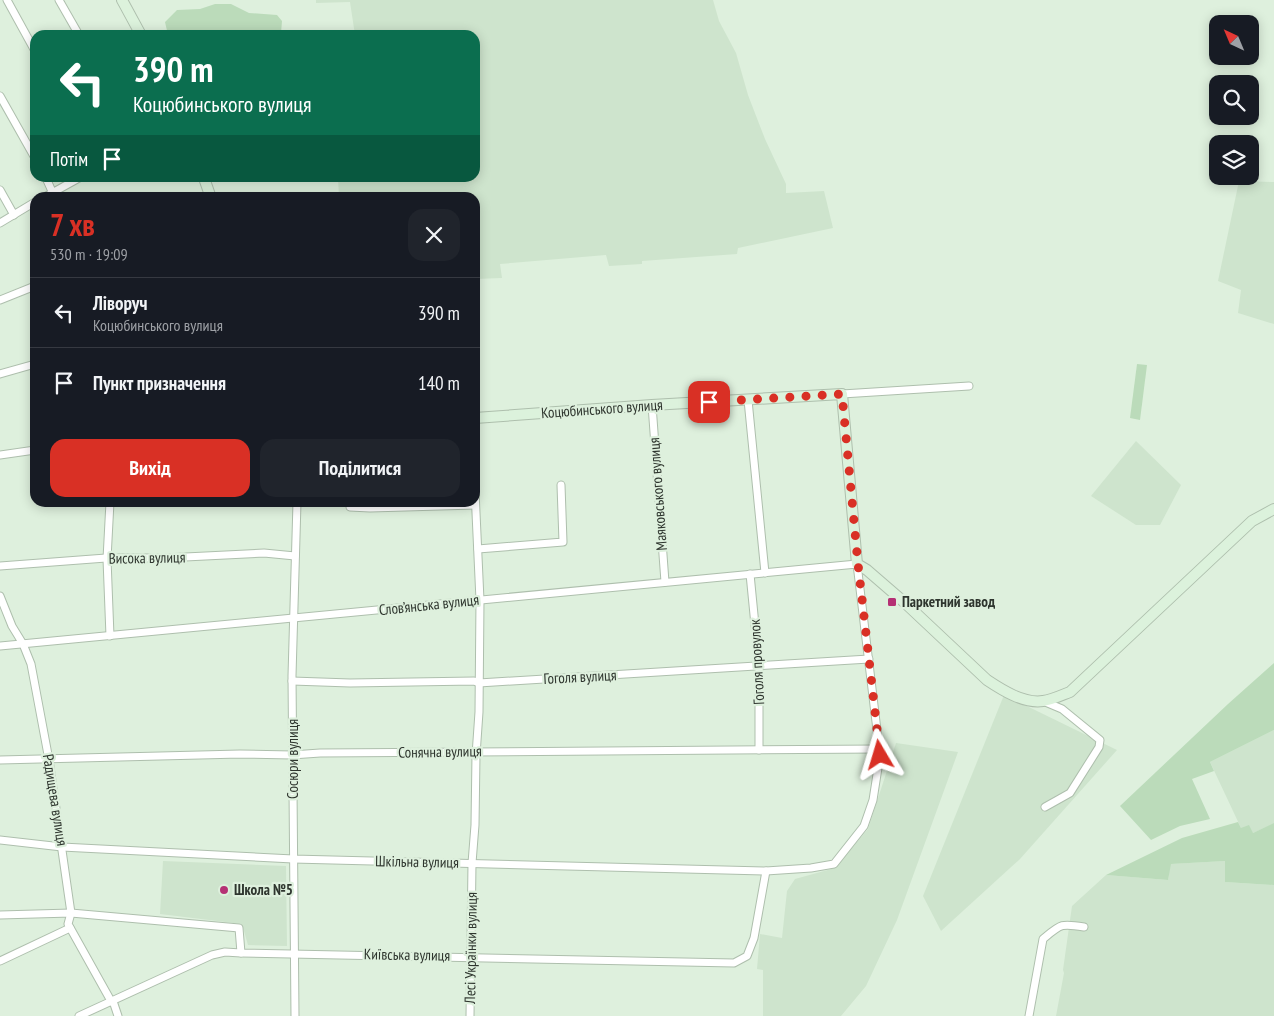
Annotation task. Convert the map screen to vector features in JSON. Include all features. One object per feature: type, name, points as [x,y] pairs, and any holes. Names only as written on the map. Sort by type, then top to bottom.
[{"type":"street","points":[[7,0],[30,42]]},
{"type":"street","points":[[59,0],[76,30]]},
{"type":"street","points":[[122,0],[138,30]]},
{"type":"street","points":[[0,96],[30,149]]},
{"type":"street","points":[[59,192],[74,182]]},
{"type":"street","points":[[0,190],[14,215]]},
{"type":"street","points":[[0,223],[30,205]]},
{"type":"street","points":[[0,300],[30,288]]},
{"type":"street","points":[[0,374],[30,365]]},
{"type":"street","name":"Коцюбинського вулиця","points":[[480,418],[652,405],[969,386]]},
{"type":"street","points":[[842,394],[858,564],[880,749]]},
{"type":"street","points":[[748,400],[765,573]]},
{"type":"street","name":"Маяковського вулиця","points":[[652,405],[665,582]]},
{"type":"street","points":[[0,456],[30,451]]},
{"type":"street","points":[[478,550],[563,542],[561,485]]},
{"type":"street","points":[[110,507],[107,558],[110,636]]},
{"type":"street","name":"Сосюри вулиця","points":[[295,1016],[293,952],[292,618],[297,507]]},
{"type":"street","points":[[350,507],[405,507]]},
{"type":"street","name":"Лесі Українки вулиця","points":[[470,1016],[472,863],[475,825],[480,600],[476,507]]},
{"type":"street","points":[[1043,701],[1070,692],[1252,521],[1274,509]]},
{"type":"street","name":"Висока вулиця","points":[[0,566],[107,558],[264,554],[295,556]]},
{"type":"street","points":[[858,564],[903,600],[987,680],[1001,689],[1028,700],[1043,701],[1062,709],[1100,740],[1099,747],[1070,793],[1045,807]]},
{"type":"street","name":"Слов’янська вулиця","points":[[0,646],[858,564]]},
{"type":"street","name":"Гоголя провулок","points":[[750,574],[759,666],[759,750]]},
{"type":"street","name":"Радищева вулиця","points":[[0,596],[12,626],[24,644],[31,664],[49,760],[62,847],[71,913],[68,924],[70,928]]},
{"type":"street","name":"Гоголя вулиця","points":[[292,681],[474,681],[479,683],[869,659]]},
{"type":"street","name":"Сонячна вулиця","points":[[0,760],[240,754],[880,749]]},
{"type":"street","name":"Шкільна вулиця","points":[[0,840],[62,847],[293,859],[766,871],[811,868],[834,864],[864,826],[873,800],[880,749]]},
{"type":"street","name":"Київська вулиця","points":[[79,1016],[212,955],[225,952],[734,963],[747,956],[754,938],[766,871]]},
{"type":"street","points":[[0,915],[71,913],[239,928],[241,953]]},
{"type":"street","points":[[1029,1016],[1043,939],[1059,926],[1066,924],[1084,927]]},
{"type":"street","points":[[0,961],[70,928],[114,1004],[118,1016]]},
{"type":"shaded area","points":[[316,0],[713,0],[719,21],[736,53],[748,95],[765,139],[786,184],[786,193],[824,191],[833,228],[738,248],[737,254],[642,261],[642,264],[609,266],[606,255],[500,264],[502,278],[480,279],[480,192],[339,192],[338,182],[480,182],[480,30],[354,30],[350,2],[316,3]]},
{"type":"shaded area","points":[[215,4],[231,4],[249,13],[277,15],[282,21],[281,30],[167,30],[165,22],[177,10],[200,9]]},
{"type":"shaded area","points":[[1259,182],[1274,182],[1274,324],[1238,313],[1241,290],[1218,281],[1238,185],[1259,185]]},
{"type":"shaded area","points":[[1137,364],[1147,365],[1140,420],[1130,418]]},
{"type":"shaded area","points":[[1136,441],[1181,485],[1160,525],[1136,525],[1091,496]]},
{"type":"shaded area","points":[[1274,663],[1274,730],[1210,762],[1214,771],[1192,779],[1210,819],[1180,826],[1151,840],[1120,806]]},
{"type":"shaded area","points":[[1004,695],[1117,750],[1020,859],[941,931],[923,896]]},
{"type":"shaded area","points":[[1274,730],[1274,824],[1253,833],[1241,828],[1210,762]]},
{"type":"shaded area","points":[[896,743],[958,752],[897,920],[866,986],[841,1016],[763,1016],[763,970],[757,969],[760,934],[782,938],[787,891],[795,879],[835,868],[868,829]]},
{"type":"shaded area","points":[[1238,822],[1241,828],[1249,825],[1253,833],[1274,823],[1274,885],[1225,882],[1225,861],[1171,864],[1168,880],[1106,875],[1182,838]]},
{"type":"shaded area","name":"Школа №5","points":[[163,861],[286,866],[287,946],[248,945],[242,924],[160,914]]},
{"type":"shaded area","points":[[1225,861],[1225,882],[1274,885],[1274,1016],[1056,1016],[1064,973],[1072,906],[1106,875],[1168,880],[1170,864]]},
{"type":"place","name":"Паркетний завод","points":[[892,602]]},
{"type":"place","name":"Школа №5","points":[[224,890]]},
{"type":"route","points":[[709,402],[842,394],[858,564],[880,755]]}]
